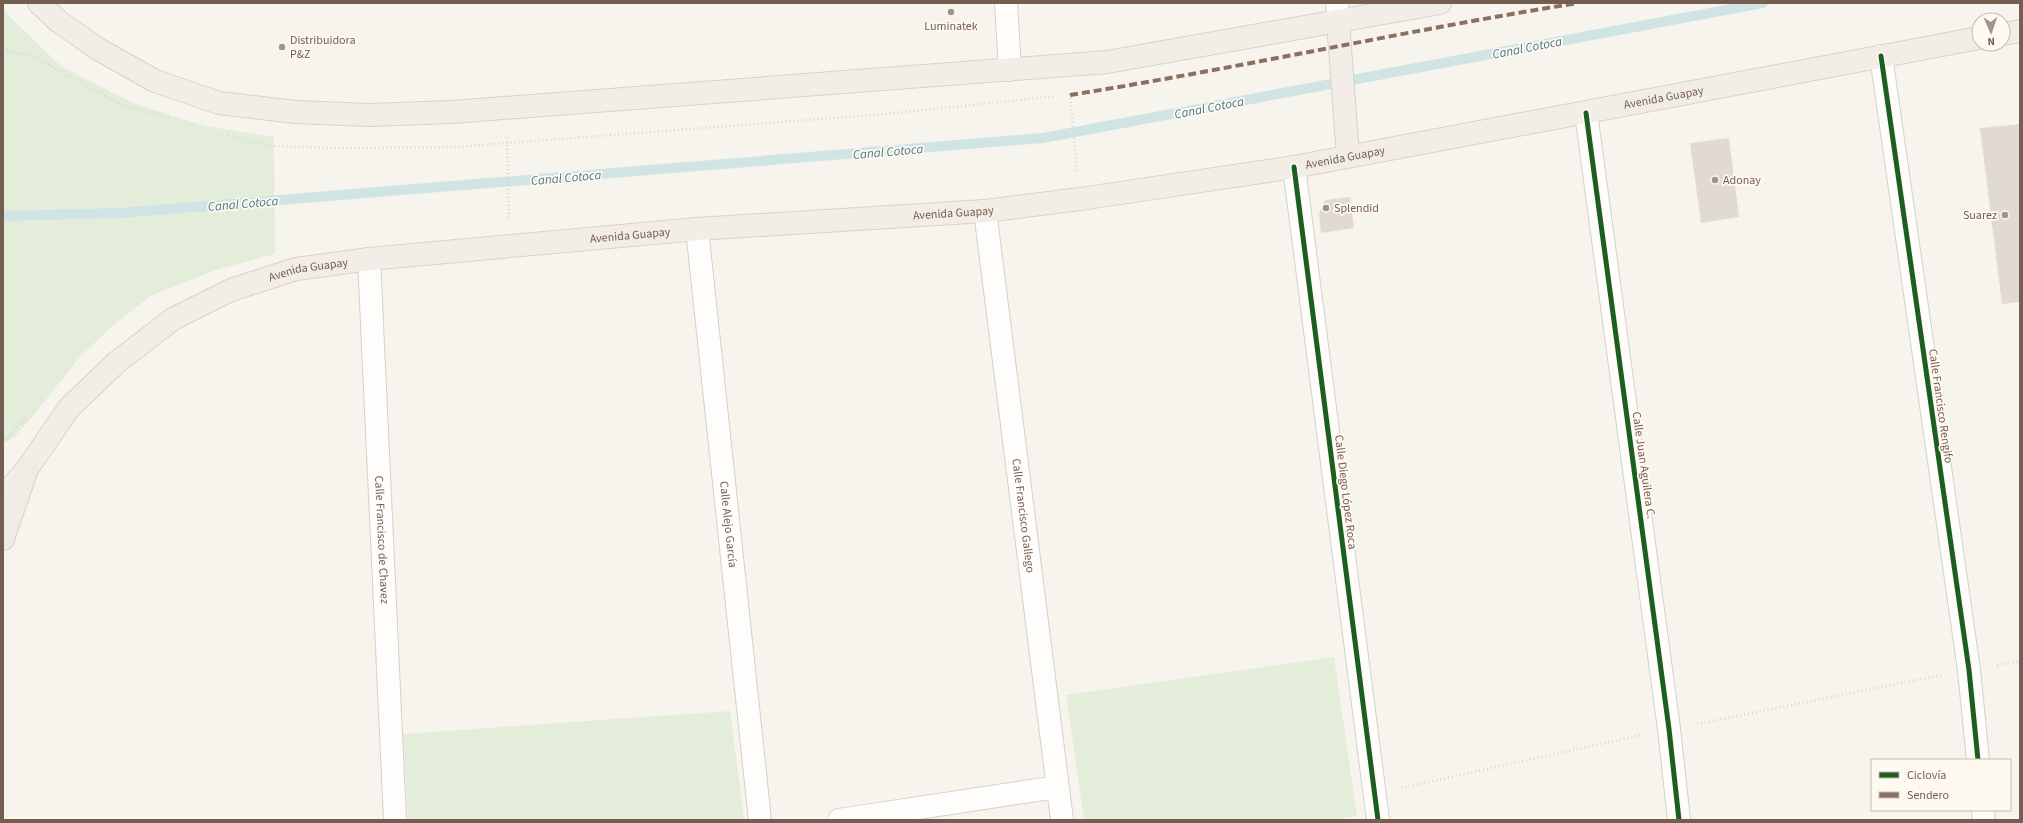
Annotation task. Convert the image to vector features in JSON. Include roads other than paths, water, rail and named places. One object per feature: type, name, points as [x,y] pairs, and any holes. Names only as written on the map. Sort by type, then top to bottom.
[{"type":"highway","points":[[3,539],[27,469]]},
{"type":"main road","points":[[39,3],[58,21],[92,45],[155,81],[219,103],[296,112],[369,115],[452,112],[1107,62],[1338,12],[1440,3]]},
{"type":"main road","points":[[1338,12],[1348,156]]},
{"type":"main road","name":"Avenida Guapay","points":[[3,496],[27,469],[69,408],[117,362],[173,319],[231,290],[296,269],[369,259],[697,229],[985,211],[1080,199],[1294,166],[1586,113],[1971,39]]},
{"type":"street","points":[[1006,3],[1010,70]]},
{"type":"street","name":"Calle Francisco Rengifo","points":[[1882,56],[1969,670],[1978,759]]},
{"type":"street","name":"Calle Juan Aguilera C.","points":[[1586,113],[1669,729],[1679,820]]},
{"type":"street","name":"Calle Diego López Roca","points":[[1294,166],[1378,820]]},
{"type":"street","name":"Calle Francisco Gallego","points":[[985,211],[1062,820]]},
{"type":"street","name":"Calle Alejo García","points":[[697,229],[760,820]]},
{"type":"street","name":"Calle Francisco de Chavez","points":[[369,259],[395,820]]},
{"type":"street","points":[[840,820],[1057,787]]},
{"type":"waterway","name":"Canal Cotoca","points":[[3,216],[120,213],[1043,138],[1763,3]]},
{"type":"place","name":"Luminatek","points":[[951,12]]},
{"type":"place","name":"Distribuidora P&Z","points":[[282,47]]},
{"type":"place","name":"Adonay","points":[[1715,180]]},
{"type":"place","name":"Splendid","points":[[1326,208]]},
{"type":"place","name":"Suarez","points":[[2005,215]]}]
